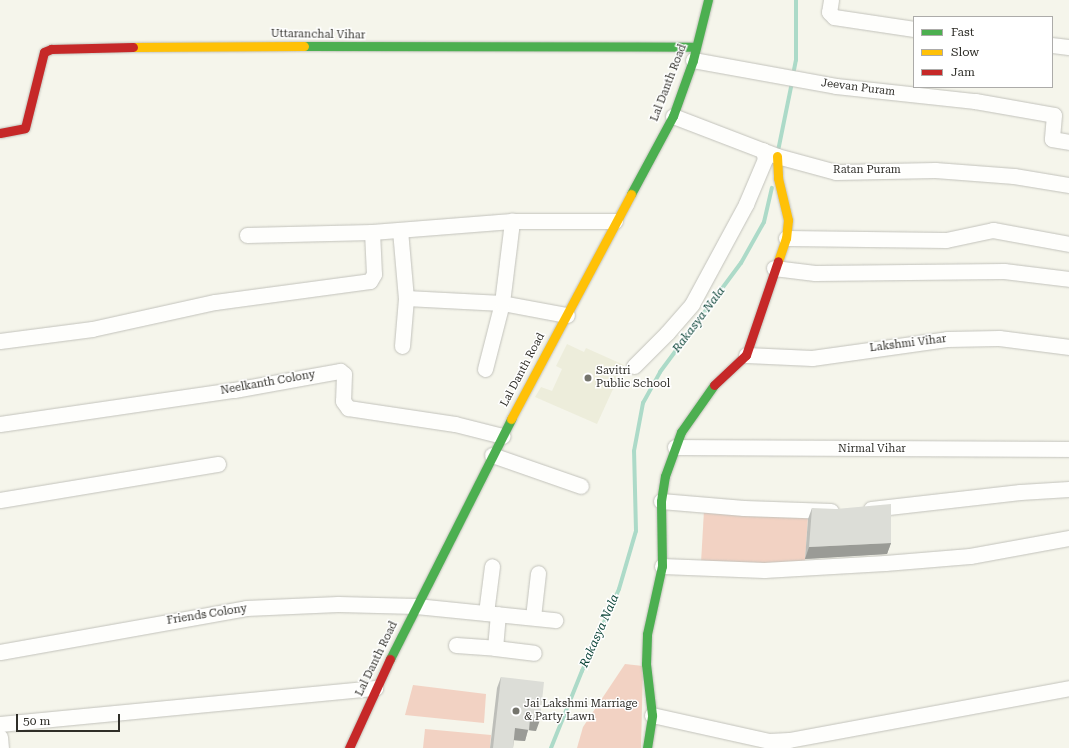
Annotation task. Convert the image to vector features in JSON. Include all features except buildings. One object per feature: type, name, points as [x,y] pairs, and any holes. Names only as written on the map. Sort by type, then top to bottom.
[{"type":"street","name":"Lal Danth Road","points":[[350,748],[375,688],[492,455],[615,221],[673,116],[694,53],[708,0]]},
{"type":"street","points":[[830,0],[829,12],[834,17],[913,29]]},
{"type":"street","name":"Uttaranchal Vihar","points":[[0,133],[20,131],[25,128],[42,58],[44,52],[51,49],[206,45],[694,53]]},
{"type":"street","points":[[1053,45],[1069,47]]},
{"type":"street","name":"Jeevan Puram","points":[[694,53],[783,76],[836,86],[975,101],[1054,115],[1052,139],[1069,142]]},
{"type":"street","name":"Ratan Puram","points":[[673,116],[777,156],[836,172],[935,170],[1014,176],[1069,185]]},
{"type":"street","points":[[634,366],[667,334],[692,304],[746,204],[765,159],[763,150]]},
{"type":"street","points":[[647,748],[652,715],[646,664],[647,634],[662,566],[661,501],[665,476],[681,432],[715,383],[746,355],[774,268],[786,238],[788,220],[778,178],[777,156]]},
{"type":"street","points":[[247,235],[372,232],[512,222],[615,221]]},
{"type":"street","points":[[485,369],[502,303],[512,222]]},
{"type":"street","points":[[400,230],[406,298],[402,346]]},
{"type":"street","points":[[786,238],[946,240],[993,230],[1069,244]]},
{"type":"street","points":[[0,341],[92,329],[215,302],[370,282],[374,274],[372,232]]},
{"type":"street","points":[[774,268],[815,273],[1004,271],[1069,279]]},
{"type":"street","points":[[406,298],[502,303],[566,315]]},
{"type":"street","name":"Lakshmi Vihar","points":[[746,355],[812,358],[947,339],[999,338],[1069,347]]},
{"type":"street","name":"Neelkanth Colony","points":[[0,424],[234,390],[340,371],[344,374],[343,401],[348,408],[455,424],[502,436]]},
{"type":"street","name":"Nirmal Vihar","points":[[675,447],[1069,449]]},
{"type":"street","points":[[492,455],[581,486]]},
{"type":"street","points":[[0,500],[218,464]]},
{"type":"street","points":[[661,501],[744,508],[852,510],[1020,492],[1069,489]]},
{"type":"street","points":[[662,566],[764,570],[885,563],[970,556],[1069,538]]},
{"type":"street","points":[[492,566],[492,613],[495,648]]},
{"type":"street","points":[[533,617],[538,574]]},
{"type":"street","name":"Friends Colony","points":[[0,652],[246,608],[338,604],[416,606],[555,620]]},
{"type":"street","points":[[456,645],[534,653]]},
{"type":"street","points":[[0,724],[375,688]]},
{"type":"street","points":[[652,715],[769,741],[788,740],[1069,688]]},
{"type":"street","points":[[0,737],[1,748]]},
{"type":"shaded area","name":"Savitri Public School","points":[[567,344],[584,352],[586,348],[624,365],[597,424],[535,397],[541,387],[552,391],[562,369],[556,366]]},
{"type":"shaded area","points":[[704,510],[808,516],[805,562],[756,566],[701,563]]},
{"type":"shaded area","points":[[625,664],[643,666],[641,748],[577,748],[583,727]]},
{"type":"shaded area","points":[[413,685],[486,694],[484,723],[405,715]]},
{"type":"shaded area","points":[[425,729],[491,735],[490,748],[423,748]]},
{"type":"waterway","name":"Rakasya Nala","points":[[793,75],[796,60],[796,0]]},
{"type":"waterway","name":"Rakasya Nala","points":[[778,151],[792,82]]},
{"type":"waterway","name":"Rakasya Nala","points":[[551,748],[582,671],[619,589],[636,531],[634,451],[643,403],[660,372],[741,263],[764,222],[772,188]]},
{"type":"traffic: fast","points":[[631,194],[673,116],[693,60],[708,0]]},
{"type":"traffic: fast","points":[[304,46],[696,47]]},
{"type":"traffic: fast","points":[[647,748],[652,715],[646,664],[647,634],[662,566],[661,501],[665,476],[681,432],[714,385]]},
{"type":"traffic: fast","points":[[390,659],[511,419]]},
{"type":"traffic: slow","points":[[133,47],[304,46]]},
{"type":"traffic: slow","points":[[777,156],[778,178],[788,220],[786,238],[778,261]]},
{"type":"traffic: slow","points":[[511,419],[631,194]]},
{"type":"traffic: jam","points":[[0,133],[25,128],[44,52],[51,49],[133,47]]},
{"type":"traffic: jam","points":[[714,385],[746,355],[778,261]]},
{"type":"traffic: jam","points":[[349,748],[390,659]]},
{"type":"place","name":"Savitri Public School","points":[[588,378]]},
{"type":"place","name":"Jai Lakshmi Marriage & Party Lawn","points":[[516,711]]}]
